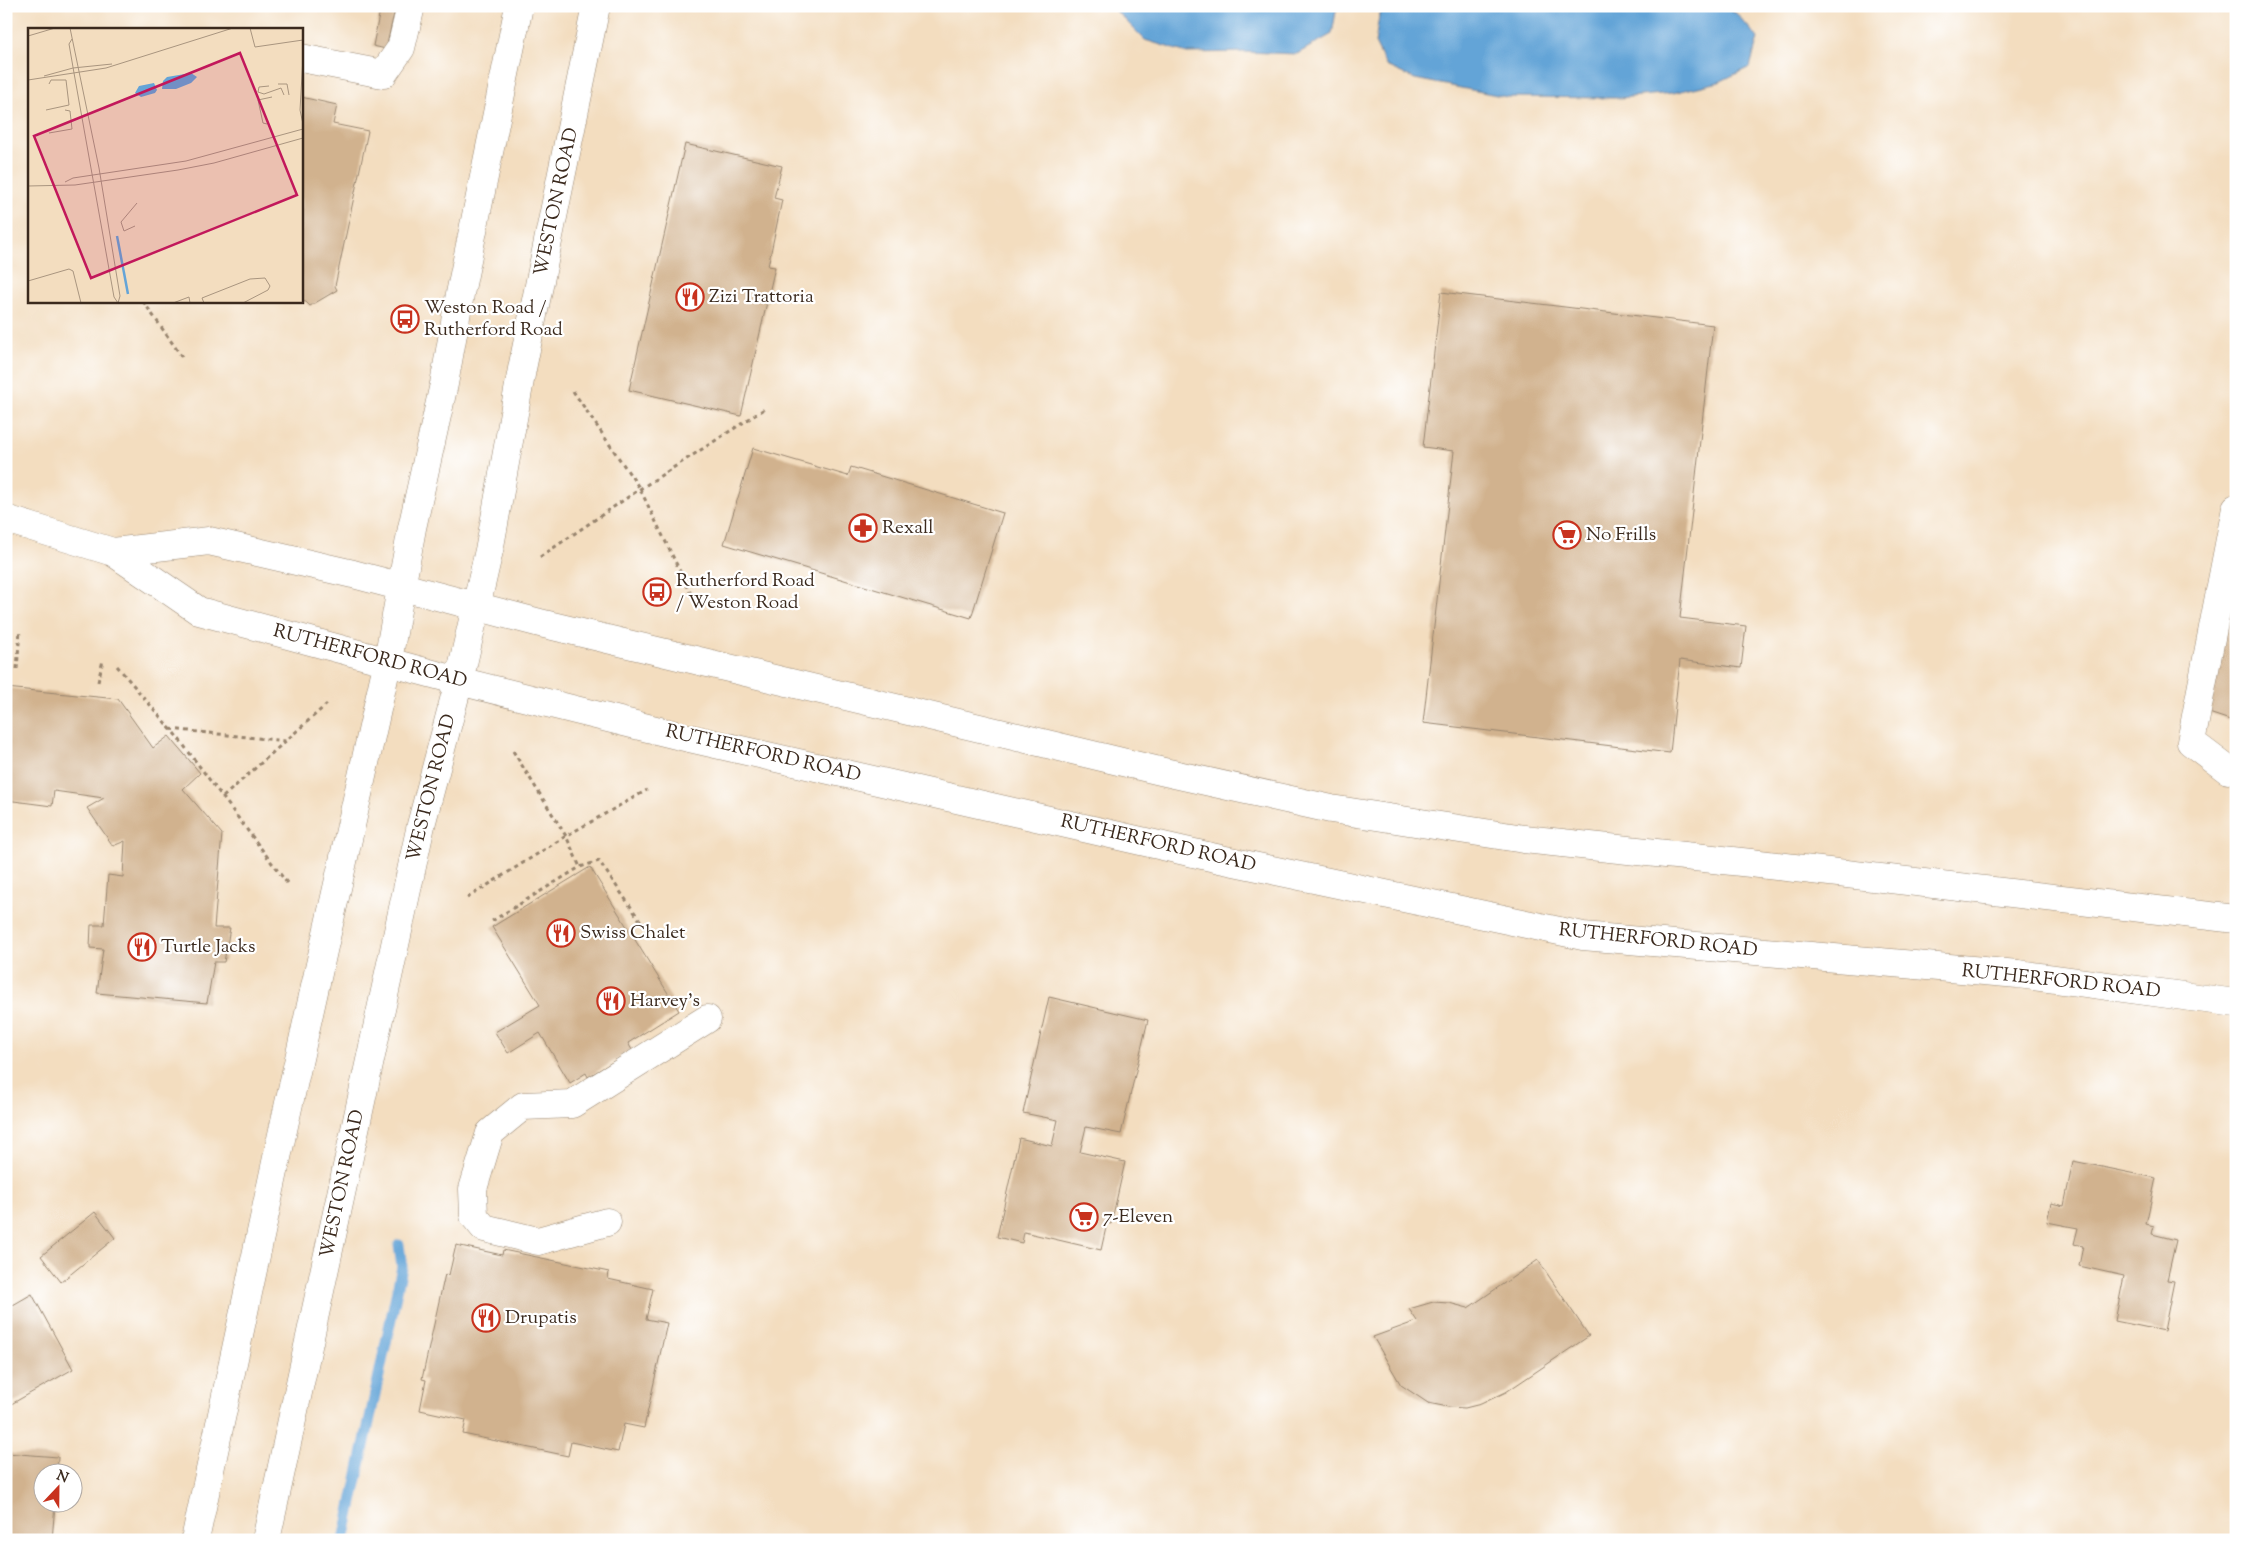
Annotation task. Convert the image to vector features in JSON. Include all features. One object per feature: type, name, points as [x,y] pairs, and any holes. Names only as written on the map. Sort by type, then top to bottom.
[{"type":"main road","points":[[302,58],[383,74],[401,48],[411,6]]},
{"type":"main road","points":[[195,1540],[281,1139],[388,660],[400,587],[444,384],[464,275],[519,6]]},
{"type":"main road","name":"WESTON ROAD","points":[[266,1540],[422,825],[459,681],[490,546],[522,369],[596,6]]},
{"type":"main road","points":[[2228,770],[2191,742],[2236,508]]},
{"type":"main road","name":"RUTHERFORD ROAD","points":[[6,519],[113,552],[199,611],[337,649],[388,660],[459,681],[680,736],[1229,861],[1583,936],[2018,974],[2236,1002]]},
{"type":"main road","name":"RUTHERFORD ROAD","points":[[113,552],[209,541],[1160,771],[1331,809],[1524,839],[1752,863],[2236,919]]},
{"type":"main road","points":[[607,1222],[538,1241],[484,1228],[474,1216],[473,1189],[490,1133],[523,1106],[572,1104],[707,1019]]},
{"type":"path","points":[[143,302],[182,357]]},
{"type":"path","points":[[573,391],[640,488],[691,594]]},
{"type":"path","points":[[540,557],[640,488],[766,408]]},
{"type":"path","points":[[17,669],[20,630]]},
{"type":"path","points":[[98,682],[103,660]]},
{"type":"path","points":[[117,666],[170,729],[287,882]]},
{"type":"path","points":[[223,797],[327,704]]},
{"type":"path","points":[[170,729],[286,741]]},
{"type":"path","points":[[513,751],[566,836],[580,867]]},
{"type":"path","points":[[467,898],[566,836],[647,790]]},
{"type":"path","points":[[492,921],[580,867],[599,861],[644,926]]},
{"type":"water","points":[[1115,6],[1337,6],[1332,34],[1297,54],[1246,52],[1187,53],[1145,40],[1116,11]]},
{"type":"water","points":[[1385,6],[1724,6],[1736,13],[1758,38],[1750,67],[1719,82],[1673,93],[1619,98],[1507,97],[1415,79],[1386,66],[1375,43],[1379,16]]},
{"type":"building","points":[[368,6],[408,6],[406,15],[394,13],[386,49],[373,46],[380,10]]},
{"type":"building","points":[[302,97],[337,105],[333,124],[368,131],[335,286],[337,290],[310,306],[302,301]]},
{"type":"building","points":[[685,144],[782,166],[774,198],[782,200],[768,266],[775,267],[741,416],[629,390]]},
{"type":"building","name":"No Frills","points":[[1441,292],[1713,325],[1680,618],[1746,626],[1741,668],[1680,660],[1670,753],[1423,723],[1454,451],[1423,447]]},
{"type":"building","name":"Rexall","points":[[753,448],[848,476],[851,467],[1003,513],[971,618],[724,544]]},
{"type":"building","points":[[2236,547],[2236,722],[2203,711]]},
{"type":"building","points":[[6,688],[118,699],[153,748],[169,736],[200,773],[183,789],[222,834],[214,928],[230,928],[224,962],[214,962],[207,1003],[97,993],[103,949],[90,948],[91,925],[104,925],[108,875],[123,877],[125,841],[113,846],[87,808],[104,798],[54,791],[52,806],[6,800]]},
{"type":"building","points":[[590,867],[679,1011],[628,1043],[632,1050],[588,1077],[586,1073],[570,1083],[540,1033],[508,1053],[495,1032],[540,1005],[492,927]]},
{"type":"building","points":[[1049,997],[1148,1020],[1121,1134],[1086,1127],[1080,1152],[1125,1162],[1111,1224],[1107,1223],[1101,1250],[1024,1232],[1022,1243],[997,1237],[1019,1138],[1052,1146],[1058,1120],[1023,1113]]},
{"type":"building","points":[[2073,1161],[2156,1178],[2146,1224],[2154,1226],[2152,1234],[2176,1240],[2167,1280],[2174,1281],[2164,1331],[2115,1321],[2124,1276],[2079,1266],[2083,1246],[2074,1244],[2078,1228],[2047,1222],[2051,1203],[2064,1206]]},
{"type":"building","points":[[95,1212],[115,1238],[61,1282],[41,1256]]},
{"type":"building","points":[[456,1245],[502,1255],[503,1250],[609,1272],[608,1279],[653,1289],[646,1319],[667,1323],[644,1428],[624,1424],[618,1452],[571,1442],[568,1456],[463,1434],[466,1420],[420,1410],[426,1380],[422,1379],[445,1274],[449,1275]]},
{"type":"building","points":[[1538,1260],[1589,1336],[1506,1392],[1481,1404],[1465,1408],[1428,1403],[1401,1385],[1373,1337],[1417,1321],[1409,1309],[1433,1302],[1449,1303],[1468,1308]]},
{"type":"building","points":[[32,1294],[73,1369],[6,1407],[6,1309]]},
{"type":"building","points":[[6,1453],[58,1457],[58,1464],[32,1464],[32,1514],[54,1514],[52,1540],[6,1539]]},
{"type":"waterway","points":[[344,1540],[402,1267],[399,1245]]},
{"type":"place","name":"Zizi Trattoria","points":[[690,297]]},
{"type":"place","name":"Weston Road / Rutherford Road","points":[[405,319]]},
{"type":"place","name":"Rexall","points":[[863,528]]},
{"type":"place","name":"No Frills","points":[[1567,535]]},
{"type":"place","name":"Rutherford Road / Weston Road","points":[[657,592]]},
{"type":"place","name":"Swiss Chalet","points":[[561,933]]},
{"type":"place","name":"Turtle Jacks","points":[[142,947]]},
{"type":"place","name":"Harvey's","points":[[611,1001]]},
{"type":"place","name":"7-Eleven","points":[[1084,1217]]},
{"type":"place","name":"Drupatis","points":[[486,1318]]}]
